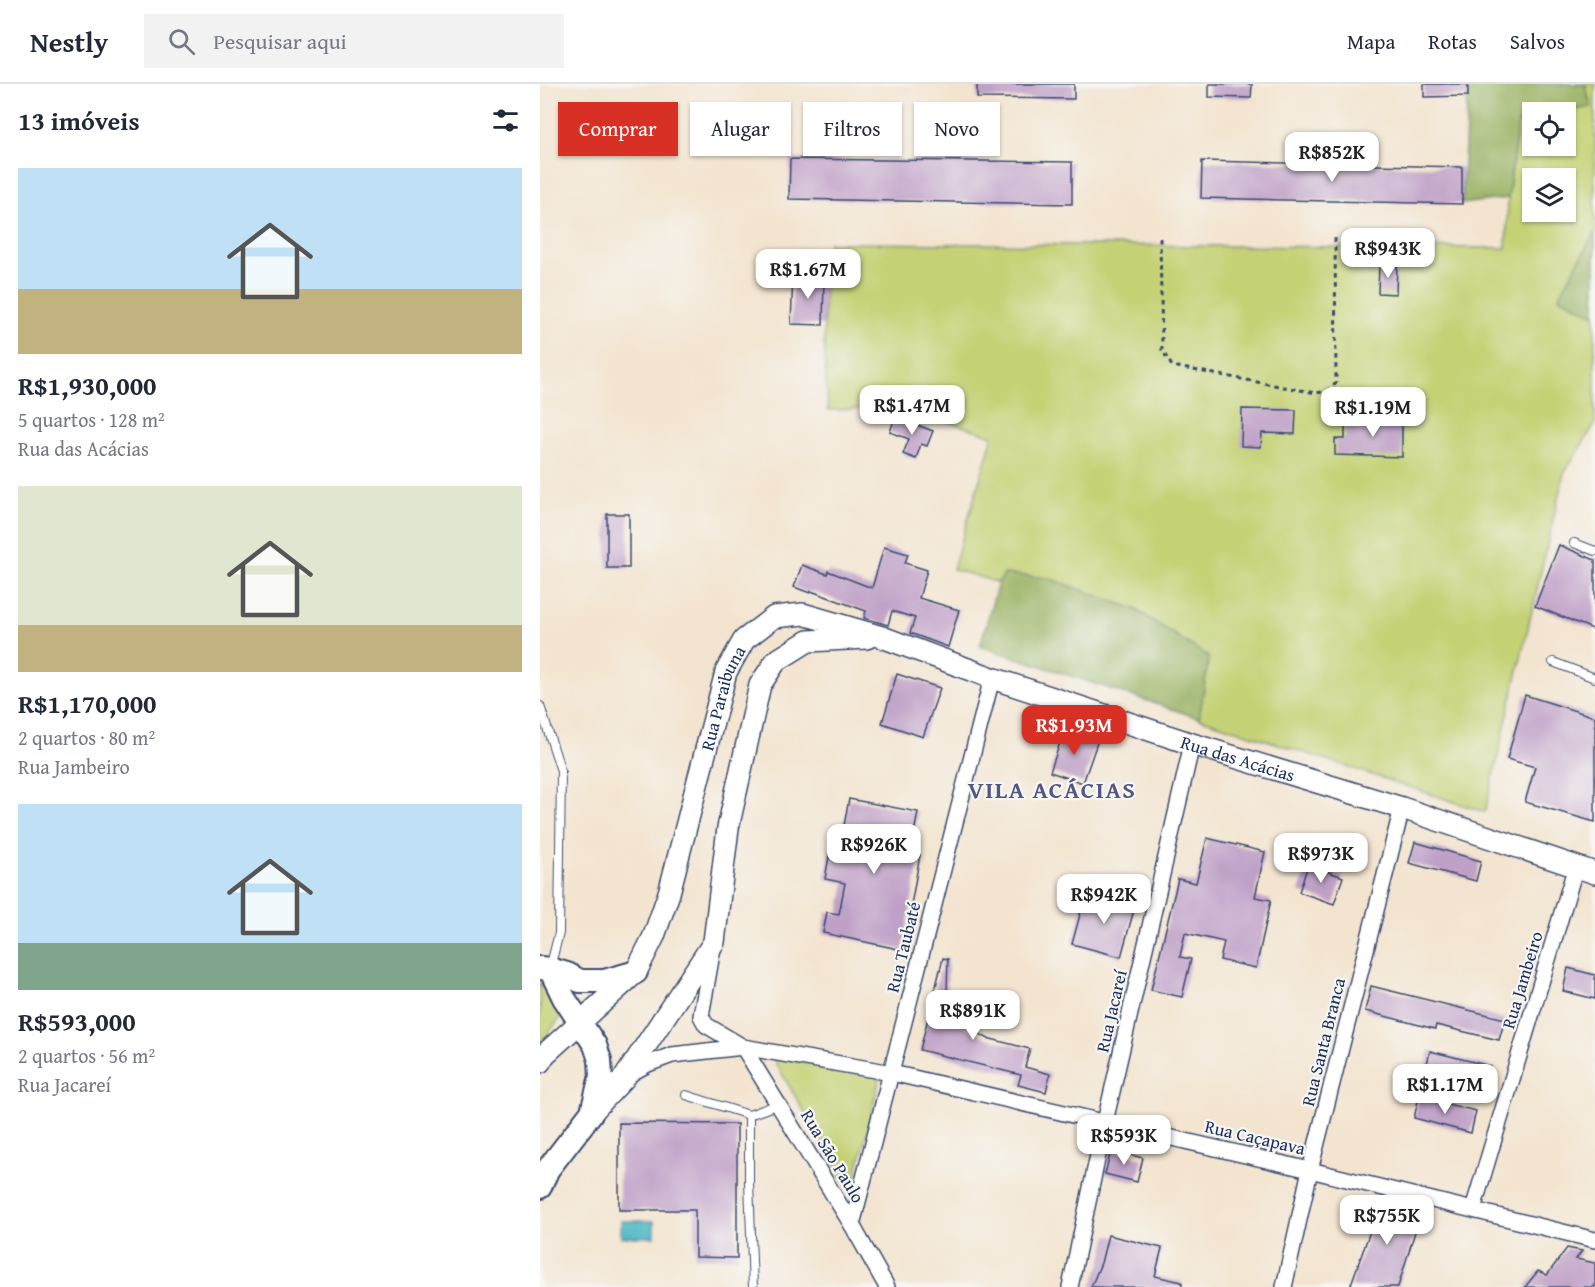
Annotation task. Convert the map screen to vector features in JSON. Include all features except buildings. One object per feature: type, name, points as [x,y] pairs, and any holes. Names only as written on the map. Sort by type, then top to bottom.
[{"type":"main road","name":"Rua Paraibuna","points":[[540,1062],[545,1054],[636,972],[654,936],[669,893],[726,672],[744,640],[774,617],[803,614],[882,637]]},
{"type":"main road","name":"Rua das Acácias","points":[[882,637],[992,678],[1192,744],[1402,808],[1586,869]]},
{"type":"main road","name":"Rua Paraibuna","points":[[540,1187],[548,1169],[592,1112],[625,1077],[714,942],[728,828],[760,685],[776,661],[808,641],[882,637]]},
{"type":"main road","points":[[545,968],[567,974],[580,981],[604,981],[636,972]]},
{"type":"main road","points":[[545,968],[595,1045],[600,1060],[601,1076],[592,1112]]},
{"type":"street","name":"Rua Taubaté","points":[[852,1225],[992,678]]},
{"type":"street","name":"Rua Jacareí","points":[[1070,1287],[1105,1122],[1192,744]]},
{"type":"street","name":"Rua Santa Branca","points":[[1284,1287],[1402,808]]},
{"type":"street","name":"Rua Jambeiro","points":[[1473,1209],[1586,869]]},
{"type":"street","name":"Rua Paraibuna","points":[[714,942],[701,1016],[706,1025],[743,1047]]},
{"type":"street","name":"Rua Caçapava","points":[[625,1077],[648,1064],[672,1055],[743,1047],[892,1073],[1311,1170],[1595,1240]]},
{"type":"street","name":"Rua São Paulo","points":[[743,1047],[852,1225],[887,1287]]},
{"type":"lane","points":[[1574,543],[1595,551]]},
{"type":"lane","points":[[1552,662],[1595,678]]},
{"type":"lane","points":[[540,706],[561,771],[559,933],[545,968]]},
{"type":"lane","points":[[686,1095],[749,1115],[779,1104]]},
{"type":"lane","points":[[749,1115],[748,1182],[753,1287]]},
{"type":"path","points":[[1160,238],[1162,350],[1172,366],[1316,393],[1327,392],[1336,383],[1335,234]]},
{"type":"green space","points":[[1468,84],[1585,84],[1591,107],[1576,110],[1576,102],[1522,102],[1522,121],[1518,122],[1508,198],[1462,204]]},
{"type":"green space","points":[[1585,84],[1595,84],[1595,232],[1559,297],[1595,315],[1595,424],[1564,473],[1485,812],[1199,718],[1209,657],[1005,574],[998,583],[953,569],[993,436],[905,408],[828,410],[824,306],[829,243],[1506,248],[1508,198],[1518,122],[1522,121],[1522,156],[1576,156],[1576,110],[1591,107]]},
{"type":"green space","points":[[1595,232],[1595,315],[1559,297]]},
{"type":"green space","points":[[1005,574],[1048,578],[1135,609],[1209,657],[1199,718],[980,646],[998,583]]},
{"type":"green space","points":[[540,982],[563,1014],[540,1044]]},
{"type":"green space","points":[[771,1055],[880,1077],[852,1193]]},
{"type":"water","points":[[621,1221],[654,1221],[654,1237],[621,1237]]},
{"type":"district","name":"VILA ACÁCIAS","points":[[1052,789]]}]
